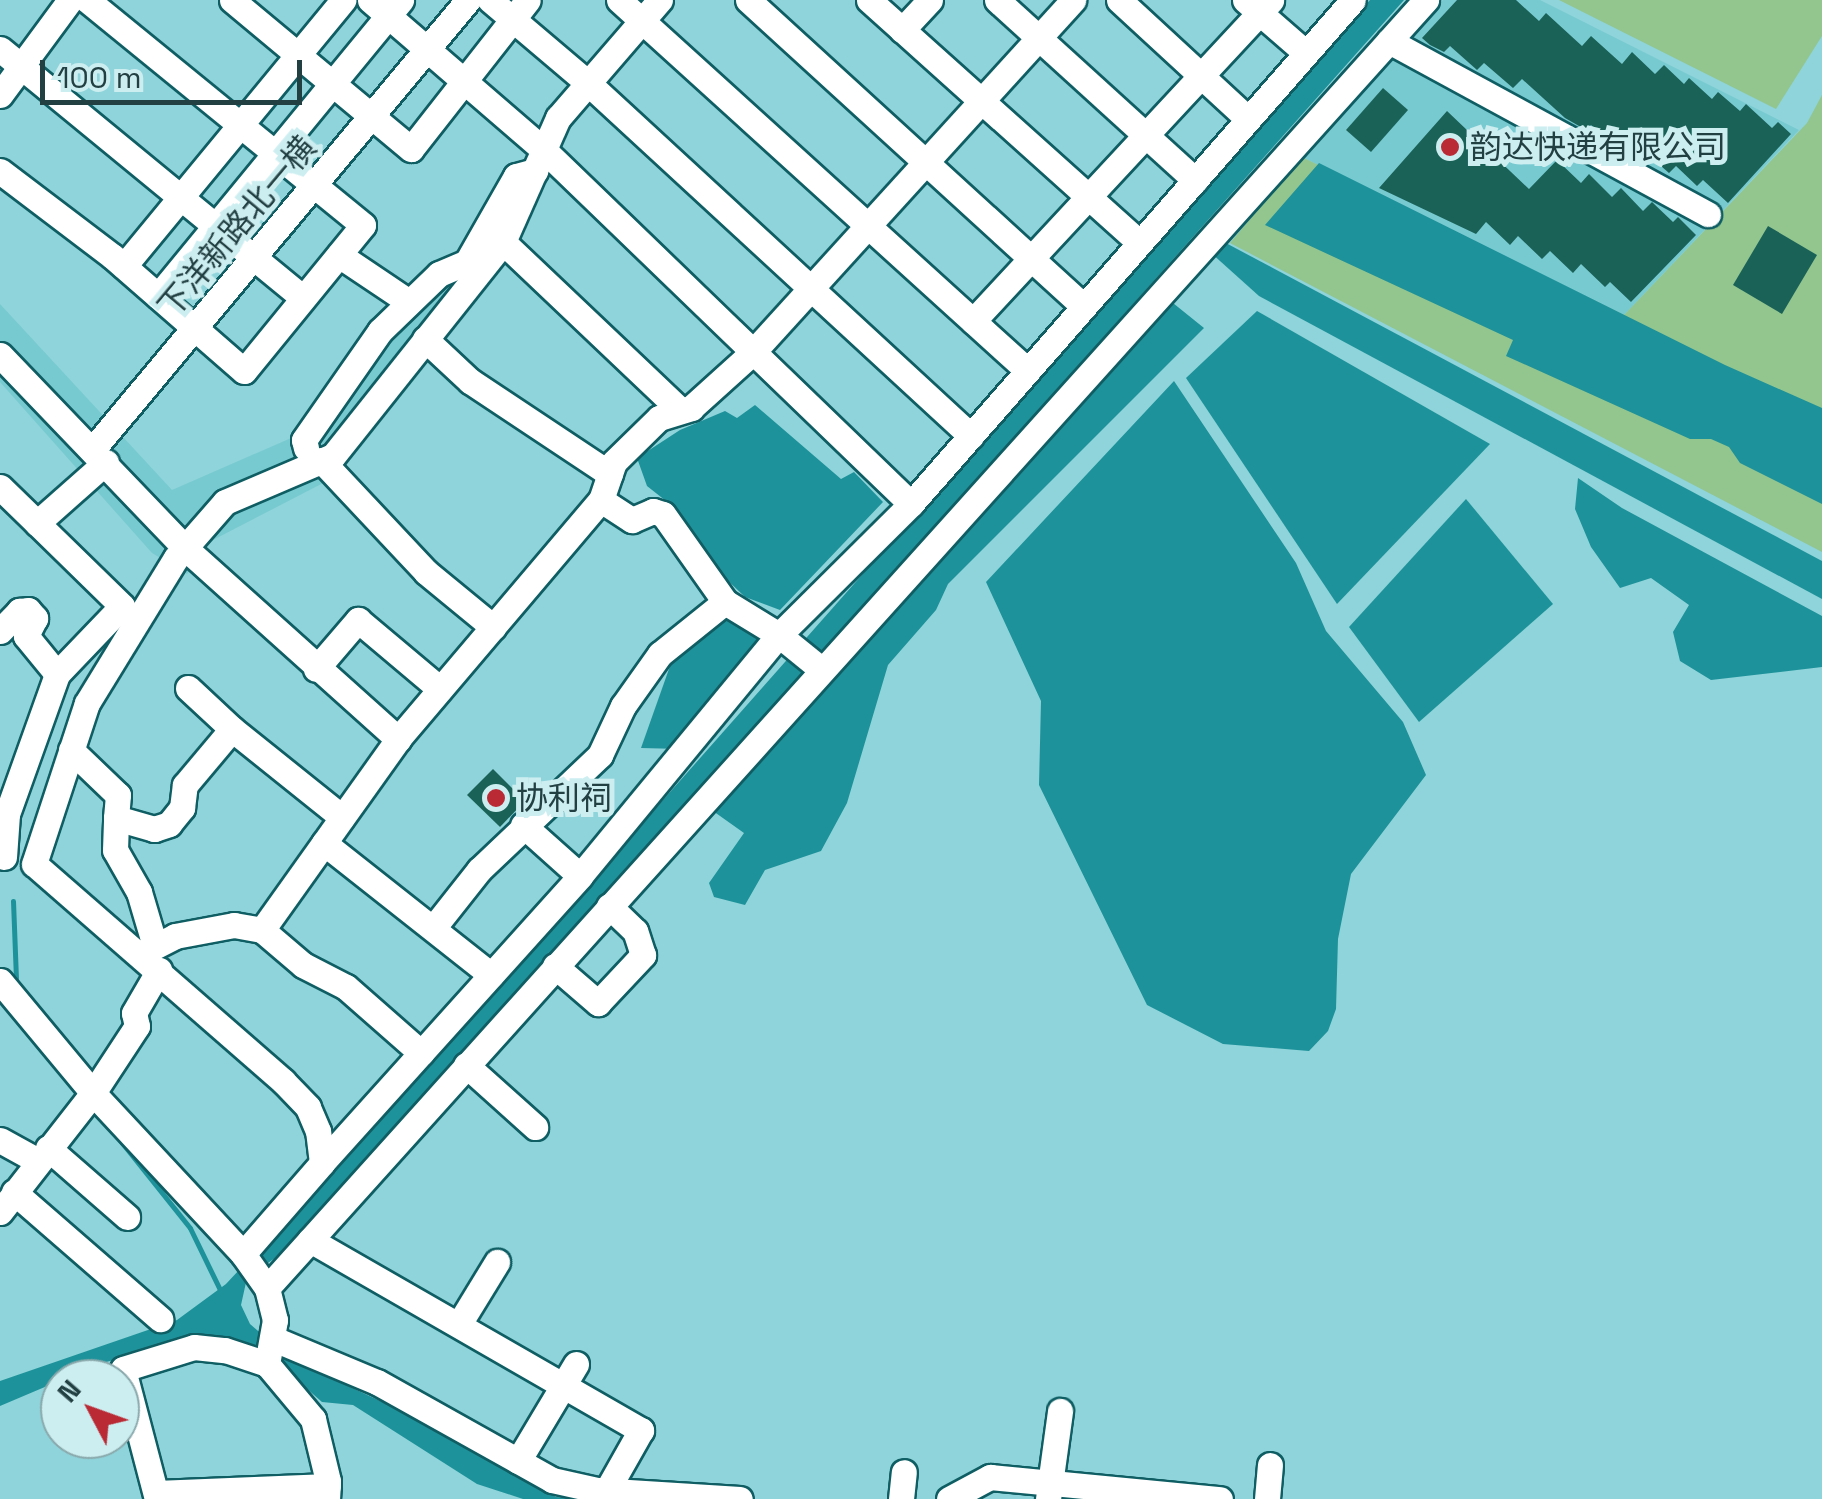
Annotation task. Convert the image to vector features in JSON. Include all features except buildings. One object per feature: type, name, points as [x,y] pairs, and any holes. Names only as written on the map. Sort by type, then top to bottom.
[{"type":"street","points":[[0,95],[70,0]]},
{"type":"street","points":[[0,172],[124,266],[244,371],[363,226],[87,0]]},
{"type":"street","points":[[232,0],[411,149],[520,10]]},
{"type":"street","points":[[124,266],[344,0]]},
{"type":"street","name":"下洋新路北一横","points":[[36,524],[99,455],[194,328],[468,0]]},
{"type":"street","points":[[490,0],[520,10],[588,83],[970,436]]},
{"type":"street","points":[[619,0],[652,10],[868,224],[1028,371]]},
{"type":"street","points":[[748,0],[1084,306]]},
{"type":"street","points":[[869,0],[1139,242]]},
{"type":"street","points":[[902,30],[930,0]]},
{"type":"street","points":[[997,0],[1195,180]]},
{"type":"street","points":[[262,930],[398,739],[601,500],[614,462],[658,418],[691,408],[754,352],[1073,0]]},
{"type":"street","points":[[1119,0],[1248,119]]},
{"type":"street","points":[[243,1254],[580,876],[780,634],[910,504],[1353,0]]},
{"type":"street","points":[[267,1288],[1426,0]]},
{"type":"street","points":[[973,322],[1201,76],[1259,4],[1306,53]]},
{"type":"street","points":[[158,296],[333,83],[386,5],[539,160],[754,352],[910,504]]},
{"type":"street","points":[[34,864],[86,703],[184,547],[224,502],[314,454],[333,456],[503,242],[558,118],[652,10]]},
{"type":"street","points":[[1388,41],[1708,214]]},
{"type":"street","points":[[0,49],[304,298]]},
{"type":"street","points":[[493,627],[426,572],[304,440],[380,330],[438,274],[466,262],[516,176],[539,160]]},
{"type":"street","points":[[503,242],[681,411]]},
{"type":"street","points":[[339,255],[406,300]]},
{"type":"street","points":[[426,340],[470,380],[610,474]]},
{"type":"street","points":[[0,355],[184,547],[398,739]]},
{"type":"street","points":[[601,500],[632,520],[653,511],[663,514],[725,602],[780,634],[822,670]]},
{"type":"street","points":[[5,501],[36,524],[122,606],[57,674],[7,814],[2,859],[34,864],[152,957],[308,1107],[318,1130],[322,1163]]},
{"type":"street","points":[[434,928],[478,870],[600,755],[623,706],[660,654],[725,602]]},
{"type":"street","points":[[0,631],[19,611],[28,610],[36,618],[26,636],[57,674]]},
{"type":"street","points":[[316,668],[358,620],[440,689]]},
{"type":"street","points":[[188,688],[232,730],[342,817]]},
{"type":"street","points":[[116,818],[129,825],[154,829],[169,824],[182,808],[185,785],[232,730]]},
{"type":"street","points":[[71,750],[118,796],[115,850],[138,892],[152,957]]},
{"type":"street","points":[[523,825],[580,876]]},
{"type":"street","points":[[324,843],[491,975]]},
{"type":"street","points":[[555,966],[598,1004],[643,955],[635,931],[609,906]]},
{"type":"street","points":[[160,1319],[6,1198],[93,1093],[136,1026],[134,1013],[152,957],[175,936],[234,925],[262,930],[304,965],[346,987],[421,1052]]},
{"type":"street","points":[[0,981],[93,1093],[243,1254],[267,1288],[275,1320],[271,1351],[313,1419],[328,1492],[157,1496],[123,1369],[194,1347],[271,1351],[378,1382],[552,1480],[606,1490],[740,1499]]},
{"type":"street","points":[[466,1066],[535,1127]]},
{"type":"street","points":[[0,1140],[43,1154],[127,1217]]},
{"type":"street","points":[[310,1240],[641,1430],[606,1490]]},
{"type":"street","points":[[460,1324],[498,1262]]},
{"type":"street","points":[[518,1461],[576,1364]]},
{"type":"street","points":[[1048,1499],[1060,1411]]},
{"type":"street","points":[[1267,1499],[1270,1465]]},
{"type":"street","points":[[901,1499],[904,1472]]},
{"type":"street","points":[[949,1499],[990,1477],[1220,1499]]},
{"type":"shaded area","points":[[1370,0],[1404,0],[522,990],[275,1258],[247,1278],[241,1305],[250,1324],[292,1360],[421,1420],[556,1497],[585,1499],[523,1499],[477,1484],[353,1405],[322,1402],[289,1373],[198,1337],[117,1359],[64,1359],[177,1320],[226,1284],[405,1092]]},
{"type":"shaded area","points":[[1443,0],[1540,0],[1799,130],[1624,315],[1302,157]]},
{"type":"shaded area","points":[[1319,163],[1725,365],[1822,408],[1822,504],[1740,463],[1729,447],[1711,439],[1690,439],[1506,356],[1513,340],[1265,225]]},
{"type":"shaded area","points":[[1224,242],[1822,561],[1822,599],[1259,296],[1210,252]]},
{"type":"shaded area","points":[[448,282],[476,299],[329,480],[211,541],[187,574],[152,553],[0,382],[0,304],[172,490],[298,435]]},
{"type":"shaded area","points":[[1168,299],[1204,328],[948,584],[936,610],[888,665],[847,803],[821,851],[765,870],[745,905],[714,897],[709,883],[744,833],[713,811],[873,624]]},
{"type":"shaded area","points":[[1257,311],[1490,444],[1337,604],[1186,378]]},
{"type":"shaded area","points":[[1174,381],[1296,563],[1326,631],[1403,722],[1426,775],[1351,874],[1338,939],[1336,1009],[1328,1031],[1309,1051],[1223,1044],[1147,1005],[1039,785],[1041,701],[986,582]]},
{"type":"shaded area","points":[[755,405],[841,479],[854,472],[883,502],[780,610],[745,597],[721,574],[666,501],[647,486],[637,458],[680,430],[725,411],[737,418]]},
{"type":"shaded area","points":[[1578,478],[1622,508],[1822,616],[1822,667],[1711,680],[1680,661],[1673,632],[1689,605],[1651,578],[1620,588],[1591,547],[1575,509]]},
{"type":"shaded area","points":[[1466,499],[1553,604],[1419,722],[1349,627]]},
{"type":"shaded area","points":[[727,613],[765,633],[681,749],[641,748],[675,652]]},
{"type":"shaded area","points":[[40,1367],[40,1389],[0,1406],[0,1381]]},
{"type":"green space","points":[[1559,0],[1822,0],[1822,36],[1776,109]]},
{"type":"green space","points":[[1822,95],[1822,552],[1230,243],[1302,157],[1624,315],[1807,123]]},
{"type":"waterway","points":[[13,901],[16,978]]},
{"type":"waterway","points":[[115,1134],[190,1228],[222,1294]]},
{"type":"place","name":"韵达快递有限公司","points":[[1450,147]]},
{"type":"place","name":"协利祠","points":[[496,798]]}]
